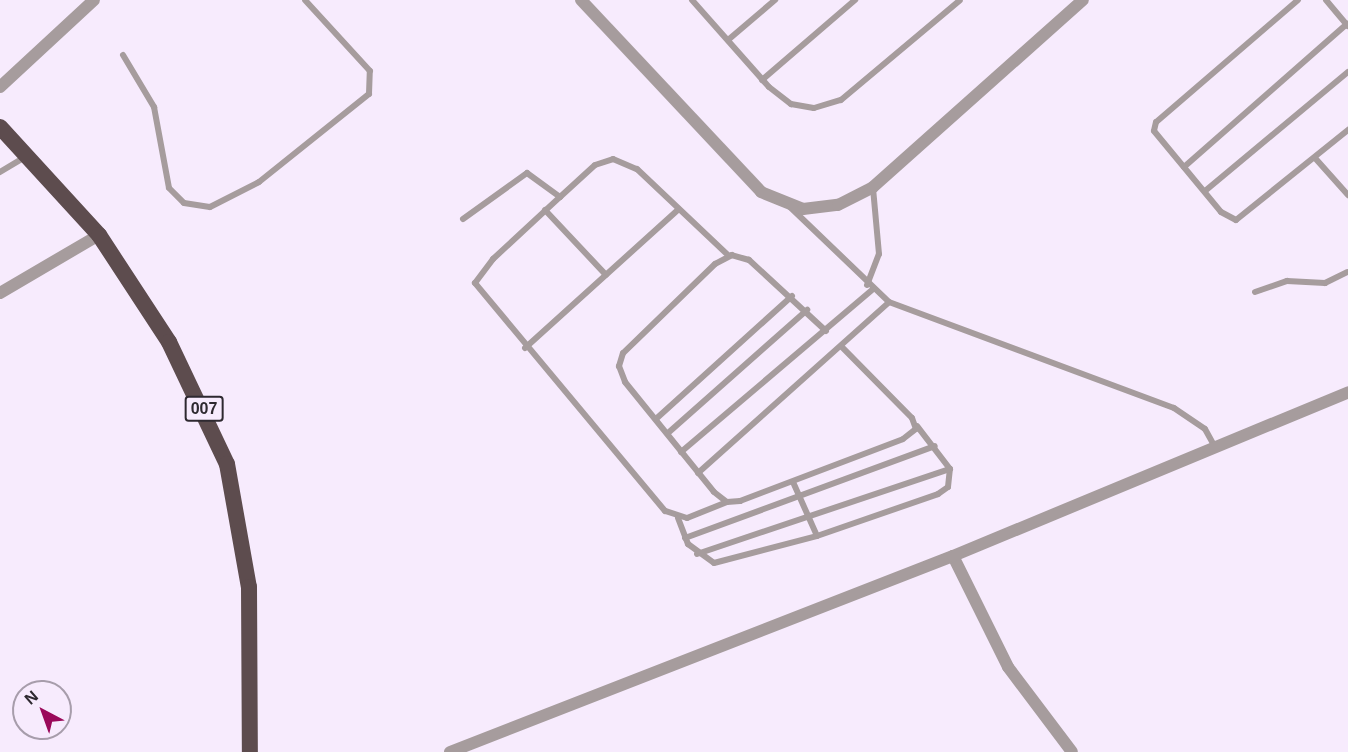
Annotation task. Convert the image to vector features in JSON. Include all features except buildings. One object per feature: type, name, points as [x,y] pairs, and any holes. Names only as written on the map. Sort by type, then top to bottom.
[{"type":"highway","name":"007","points":[[0,127],[99,235],[170,342],[227,464],[249,587],[250,752]]},
{"type":"street","points":[[0,87],[94,0]]},
{"type":"street","points":[[581,0],[725,157],[761,192],[790,207],[819,209],[873,188],[1083,0]]},
{"type":"street","points":[[0,293],[99,235]]},
{"type":"street","points":[[450,752],[609,686],[953,556],[1217,450],[1348,392]]},
{"type":"street","points":[[953,556],[1008,667],[1072,752]]},
{"type":"lane","points":[[123,55],[154,107],[169,188],[184,203],[210,207],[259,182],[363,102],[373,86],[362,59],[305,0]]},
{"type":"lane","points":[[728,40],[775,0]]},
{"type":"lane","points":[[762,80],[855,0]]},
{"type":"lane","points":[[696,1],[762,80],[791,104],[814,108],[834,104],[960,0]]},
{"type":"lane","points":[[1298,0],[1155,124],[1155,134],[1221,212],[1239,220],[1348,130]]},
{"type":"lane","points":[[1184,167],[1347,25],[1326,0]]},
{"type":"lane","points":[[1205,191],[1348,72]]},
{"type":"lane","points":[[0,172],[28,155]]},
{"type":"lane","points":[[1315,158],[1348,195]]},
{"type":"lane","points":[[826,331],[792,296],[749,260],[728,255],[632,165],[613,159],[595,165],[545,210],[475,281],[479,295],[661,508],[678,518],[685,538],[697,554],[723,563],[817,536],[938,494],[948,487],[950,469],[935,446],[842,347]]},
{"type":"lane","points":[[463,219],[527,173],[560,197]]},
{"type":"lane","points":[[681,452],[826,331],[869,287],[879,254],[873,188]]},
{"type":"lane","points":[[790,207],[869,287],[889,302],[1174,408],[1205,429],[1217,450]]},
{"type":"lane","points":[[525,348],[679,209]]},
{"type":"lane","points":[[545,210],[606,275]]},
{"type":"lane","points":[[728,255],[621,358],[625,382],[657,418],[698,473],[728,502]]},
{"type":"lane","points":[[1255,292],[1287,281],[1325,283],[1348,272]]},
{"type":"lane","points":[[657,418],[792,296]]},
{"type":"lane","points":[[698,473],[842,347],[889,302]]},
{"type":"lane","points":[[668,433],[807,310]]},
{"type":"lane","points":[[678,518],[793,482],[903,440],[917,426]]},
{"type":"lane","points":[[685,538],[935,446]]},
{"type":"lane","points":[[697,554],[950,469]]},
{"type":"lane","points":[[793,482],[817,536]]}]
